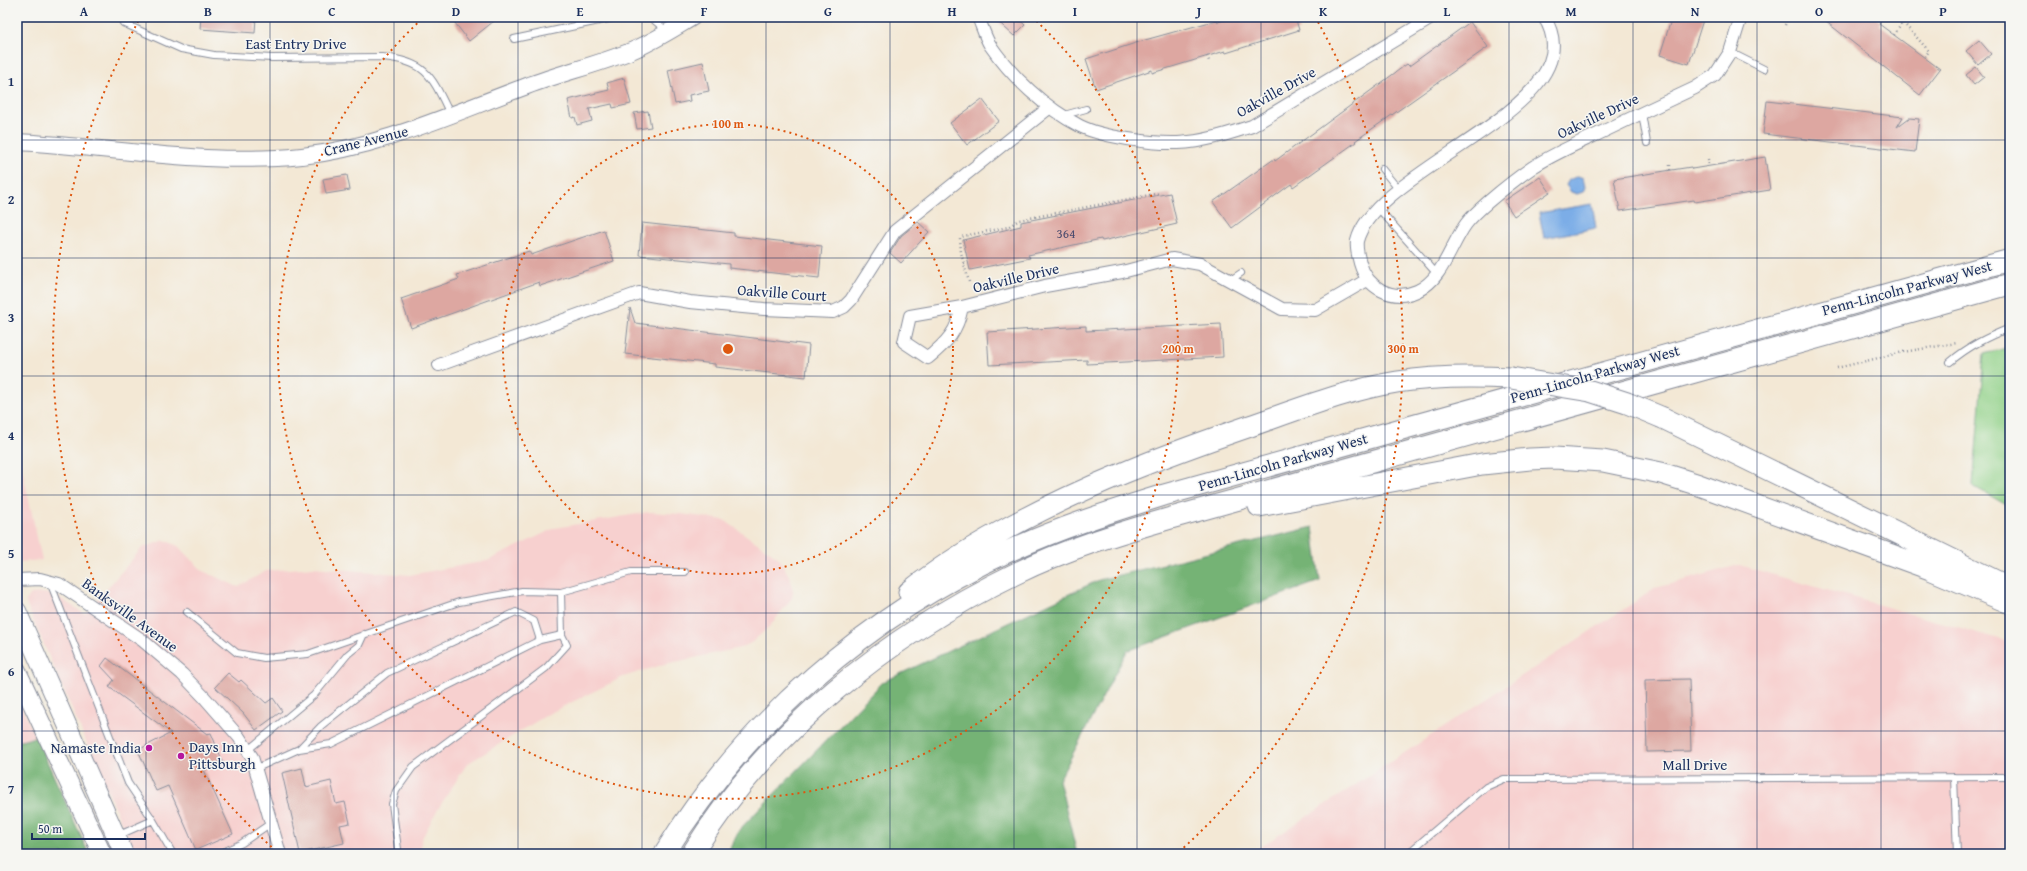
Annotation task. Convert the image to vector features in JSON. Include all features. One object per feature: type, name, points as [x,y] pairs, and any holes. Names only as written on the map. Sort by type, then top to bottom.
[{"type":"highway","name":"Penn-Lincoln Parkway West","points":[[664,854],[701,799],[752,736],[806,684],[866,635],[935,590],[1009,551],[1084,521],[1164,495],[2010,260]]},
{"type":"highway","name":"Penn-Lincoln Parkway West","points":[[692,854],[720,813],[770,752],[822,702],[880,655],[948,610],[1019,572],[1092,543],[1130,530],[2010,284]]},
{"type":"highway","points":[[806,684],[889,608],[948,563],[1020,521],[1101,482],[1180,450],[1331,398],[1365,388],[1432,378],[1511,378],[1590,391],[1627,403],[1663,418],[2010,588]]},
{"type":"highway","points":[[1130,530],[1482,464],[1530,459],[1577,459],[1629,465],[1699,485],[1930,569],[2010,603]]},
{"type":"main road","points":[[17,611],[124,854]]},
{"type":"main road","points":[[17,671],[23,698],[102,854]]},
{"type":"street","name":"Crane Avenue","points":[[17,142],[201,158],[274,158],[303,156],[362,145],[451,116],[533,83],[615,58],[648,44],[693,17]]},
{"type":"street","name":"Oakville Drive","points":[[978,17],[990,44],[1021,82],[1050,107],[1081,126],[1117,137],[1178,143],[1222,136],[1252,126],[1433,17]]},
{"type":"street","points":[[1367,280],[1358,256],[1357,242],[1363,226],[1378,208],[1399,190],[1511,110],[1533,90],[1550,65],[1552,32],[1544,17]]},
{"type":"street","name":"Oakville Drive","points":[[962,307],[960,317],[949,341],[928,358],[904,342],[910,316],[962,307],[1045,286],[1122,272],[1172,259],[1200,264],[1282,309],[1315,310],[1367,280],[1378,290],[1394,294],[1406,294],[1418,290],[1430,282],[1437,274],[1467,223],[1486,203],[1534,167],[1562,151],[1695,88],[1715,75],[1730,52],[1741,17]]},
{"type":"street","name":"Oakville Court","points":[[439,365],[639,293],[690,302],[764,309],[833,312],[844,308],[851,300],[895,231],[1050,107]]},
{"type":"street","name":"Banksville Avenue","points":[[17,580],[30,579],[50,581],[59,584],[118,623],[164,657],[204,697],[239,736],[257,768],[280,854]]},
{"type":"lane","name":"East Entry Drive","points":[[120,17],[123,24],[181,49],[214,55],[272,58],[399,58],[414,63],[426,71],[436,84],[451,116]]},
{"type":"lane","points":[[514,38],[618,17]]},
{"type":"lane","points":[[650,17],[668,32]]},
{"type":"lane","points":[[1730,52],[1764,69]]},
{"type":"lane","points":[[1064,115],[1086,109]]},
{"type":"lane","points":[[1642,113],[1647,143]]},
{"type":"lane","points":[[1382,168],[1399,190]]},
{"type":"lane","points":[[1378,208],[1437,274]]},
{"type":"lane","points":[[1230,281],[1241,273]]},
{"type":"lane","points":[[1950,362],[1965,349],[1979,340],[2010,328]]},
{"type":"lane","points":[[187,612],[237,653],[264,658],[308,654],[460,602],[522,591],[562,592],[631,572],[685,572]]},
{"type":"lane","points":[[50,581],[128,783],[153,820],[173,854]]},
{"type":"lane","points":[[398,849],[392,804],[396,790],[413,767],[546,668],[567,645],[562,635],[562,592]]},
{"type":"lane","points":[[299,749],[321,726],[387,673],[516,612],[534,621],[540,640]]},
{"type":"lane","points":[[248,750],[314,695],[348,654],[359,645],[364,634]]},
{"type":"lane","points":[[257,768],[299,749],[331,744],[540,640],[562,635]]},
{"type":"lane","points":[[1954,777],[1957,854]]},
{"type":"lane","name":"Mall Drive","points":[[1407,854],[1486,787],[1504,779],[2010,777]]},
{"type":"lane","points":[[116,837],[153,820]]},
{"type":"lane","points":[[219,854],[242,843],[271,823]]},
{"type":"path","points":[[1785,26],[1788,17]]},
{"type":"path","points":[[1898,17],[1929,51],[1924,58]]},
{"type":"path","points":[[1894,35],[1903,22]]},
{"type":"path","points":[[1207,56],[1209,61]]},
{"type":"path","points":[[1708,160],[1709,166]]},
{"type":"path","points":[[1670,165],[1670,170]]},
{"type":"path","points":[[969,282],[960,238],[964,236],[1008,227],[1019,220],[1161,193]]},
{"type":"path","points":[[964,263],[968,262]]},
{"type":"path","points":[[1837,368],[1903,352],[1979,340]]},
{"type":"shaded area","points":[[17,445],[42,560],[17,562]]},
{"type":"shaded area","points":[[649,512],[681,514],[724,520],[779,558],[789,576],[793,591],[792,598],[770,626],[751,643],[740,648],[665,664],[623,677],[550,713],[467,764],[436,812],[421,840],[422,854],[135,854],[26,601],[31,594],[44,593],[58,597],[85,614],[142,548],[165,540],[178,546],[203,571],[238,587],[266,571],[313,567],[409,575],[487,561],[555,528]]},
{"type":"shaded area","points":[[1739,565],[2010,642],[2010,854],[1250,854],[1656,588]]},
{"type":"shaded area","points":[[17,698],[36,737],[17,742]]},
{"type":"green space","points":[[2010,347],[2010,507],[1973,486],[1984,354]]},
{"type":"green space","points":[[1313,527],[1320,581],[1127,651],[1059,780],[1077,854],[727,854],[739,830],[883,682],[1099,580]]},
{"type":"green space","points":[[36,737],[89,854],[17,854],[17,742]]},
{"type":"water","points":[[1578,176],[1583,178],[1585,187],[1583,192],[1577,194],[1571,192],[1566,185],[1569,180]]},
{"type":"water","points":[[1592,204],[1596,228],[1544,238],[1539,213]]},
{"type":"building","points":[[201,17],[256,17],[255,33],[200,29]]},
{"type":"building","points":[[462,17],[499,17],[469,41],[455,23]]},
{"type":"building","points":[[993,17],[1016,17],[1025,25],[1014,36]]},
{"type":"building","points":[[1234,17],[1295,17],[1299,30],[1226,53],[1225,51],[1152,73],[1152,70],[1096,89],[1086,59],[1145,40],[1217,20],[1218,22]]},
{"type":"building","points":[[1672,17],[1704,17],[1689,64],[1660,55]]},
{"type":"building","points":[[1820,17],[1874,17],[1881,22],[1879,24],[1940,69],[1920,95]]},
{"type":"building","points":[[1470,22],[1488,47],[1355,141],[1356,142],[1293,187],[1291,184],[1232,228],[1213,202],[1274,159],[1275,161],[1407,64],[1409,66]]},
{"type":"building","points":[[1979,40],[1991,54],[1978,65],[1966,51]]},
{"type":"building","points":[[703,62],[709,91],[689,95],[690,101],[675,104],[668,70]]},
{"type":"building","points":[[1976,67],[1984,77],[1974,85],[1966,75]]},
{"type":"building","points":[[624,78],[631,104],[613,108],[612,104],[589,109],[592,121],[577,125],[575,117],[572,118],[568,100],[609,90],[607,83]]},
{"type":"building","points":[[982,99],[999,121],[967,145],[950,123]]},
{"type":"building","points":[[1767,101],[1903,117],[1897,127],[1909,118],[1919,119],[1915,152],[1763,134]]},
{"type":"building","points":[[648,111],[651,127],[637,129],[634,113]]},
{"type":"building","points":[[1765,157],[1770,190],[1695,202],[1694,200],[1620,211],[1614,179],[1691,167],[1692,169]]},
{"type":"building","points":[[347,175],[350,190],[326,194],[323,179]]},
{"type":"building","points":[[1540,177],[1550,192],[1514,216],[1504,201]]},
{"type":"building","points":[[1170,193],[1177,224],[1102,241],[1101,239],[1028,255],[1030,258],[970,270],[963,240],[1021,226],[1021,222]]},
{"type":"building","points":[[918,222],[929,232],[901,263],[890,253],[901,236]]},
{"type":"building","points":[[642,223],[734,233],[734,236],[822,246],[819,278],[729,268],[729,264],[639,255]]},
{"type":"building","points":[[604,230],[614,261],[540,286],[539,282],[411,328],[401,299],[459,279],[457,275],[529,251],[531,255]]},
{"type":"building","points":[[630,308],[635,323],[809,345],[806,377],[715,367],[715,364],[625,354]]},
{"type":"building","points":[[1221,324],[1223,357],[1087,364],[1087,360],[989,365],[987,332],[1086,326],[1086,331]]},
{"type":"building","name":"Days Inn Pittsburgh","points":[[107,658],[207,734],[211,733],[223,762],[204,770],[233,834],[196,850],[168,786],[156,791],[138,750],[171,733],[109,687],[114,680],[101,666]]},
{"type":"building","points":[[228,673],[239,682],[241,680],[266,703],[273,698],[282,711],[256,730],[243,713],[215,687]]},
{"type":"building","points":[[1689,679],[1691,751],[1647,752],[1645,680]]},
{"type":"building","points":[[302,768],[306,787],[331,781],[336,804],[345,802],[350,823],[340,825],[344,843],[300,853],[282,773]]},
{"type":"place","name":"Namaste India","points":[[149,748]]},
{"type":"place","name":"Days Inn Pittsburgh","points":[[181,756]]}]
